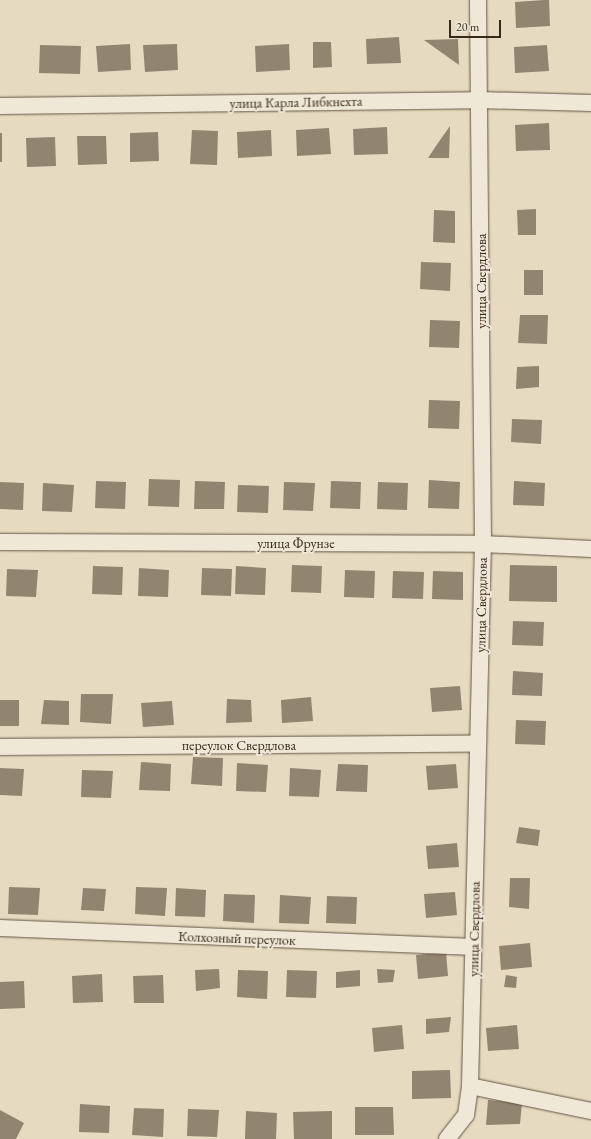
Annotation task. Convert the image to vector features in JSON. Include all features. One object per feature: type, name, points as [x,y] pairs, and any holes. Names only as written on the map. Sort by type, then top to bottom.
[{"type":"street","name":"улица Свердлова","points":[[448,1139],[466,1115],[470,1086],[483,544],[478,0]]},
{"type":"street","name":"улица Карла Либкнехта","points":[[0,106],[479,100],[591,103]]},
{"type":"street","name":"улица Фрунзе","points":[[0,542],[483,544],[591,549]]},
{"type":"street","name":"переулок Свердлова","points":[[0,747],[478,744]]},
{"type":"street","name":"Колхозный переулок","points":[[0,928],[473,947]]},
{"type":"street","points":[[470,1086],[591,1111]]},
{"type":"building","points":[[549,0],[550,26],[516,28],[515,2]]},
{"type":"building","points":[[399,37],[401,63],[367,64],[366,39]]},
{"type":"building","points":[[458,39],[459,65],[424,40]]},
{"type":"building","points":[[313,42],[331,42],[332,67],[313,68]]},
{"type":"building","points":[[130,44],[131,70],[98,72],[96,46]]},
{"type":"building","points":[[177,44],[178,70],[145,72],[143,45]]},
{"type":"building","points":[[289,44],[290,70],[256,72],[255,46]]},
{"type":"building","points":[[40,45],[81,46],[80,74],[39,73]]},
{"type":"building","points":[[547,45],[549,71],[515,73],[514,47]]},
{"type":"building","points":[[549,123],[550,150],[516,151],[515,125]]},
{"type":"building","points":[[450,126],[449,158],[428,158],[438,143]]},
{"type":"building","points":[[387,127],[388,154],[354,155],[353,129]]},
{"type":"building","points":[[329,128],[331,154],[297,156],[296,130]]},
{"type":"building","points":[[192,130],[218,131],[217,165],[190,164]]},
{"type":"building","points":[[271,130],[272,156],[238,158],[237,132]]},
{"type":"building","points":[[158,132],[159,161],[130,162],[130,133]]},
{"type":"building","points":[[0,133],[2,133],[2,162],[0,162]]},
{"type":"building","points":[[77,136],[106,136],[107,164],[78,165]]},
{"type":"building","points":[[55,137],[56,166],[27,167],[26,138]]},
{"type":"building","points":[[536,209],[536,235],[518,235],[517,210]]},
{"type":"building","points":[[434,210],[455,211],[455,243],[433,242]]},
{"type":"building","points":[[421,262],[451,263],[450,291],[420,289]]},
{"type":"building","points":[[524,270],[543,270],[543,295],[524,295]]},
{"type":"building","points":[[520,315],[548,315],[547,344],[518,343]]},
{"type":"building","points":[[430,320],[460,321],[459,348],[429,347]]},
{"type":"building","points":[[539,366],[539,387],[516,389],[517,367]]},
{"type":"building","points":[[429,400],[460,401],[459,429],[428,428]]},
{"type":"building","points":[[512,419],[542,420],[541,444],[511,442]]},
{"type":"building","points":[[149,479],[180,480],[179,507],[148,506]]},
{"type":"building","points":[[429,480],[460,482],[459,509],[428,508]]},
{"type":"building","points":[[96,481],[126,482],[125,509],[95,508]]},
{"type":"building","points":[[195,481],[225,482],[224,509],[194,509]]},
{"type":"building","points":[[331,481],[361,482],[360,509],[330,508]]},
{"type":"building","points":[[514,481],[545,483],[544,506],[513,505]]},
{"type":"building","points":[[0,482],[24,483],[23,510],[0,509]]},
{"type":"building","points":[[284,482],[315,483],[313,511],[283,510]]},
{"type":"building","points":[[378,482],[408,483],[407,510],[377,509]]},
{"type":"building","points":[[43,483],[74,485],[72,512],[42,511]]},
{"type":"building","points":[[238,485],[269,486],[268,513],[237,512]]},
{"type":"building","points":[[292,565],[322,566],[321,593],[291,592]]},
{"type":"building","points":[[510,565],[557,566],[557,602],[509,601]]},
{"type":"building","points":[[93,566],[123,567],[122,595],[92,594]]},
{"type":"building","points":[[236,566],[266,568],[265,595],[235,594]]},
{"type":"building","points":[[139,568],[169,570],[168,597],[138,596]]},
{"type":"building","points":[[202,568],[232,569],[231,596],[201,595]]},
{"type":"building","points":[[7,569],[38,570],[36,597],[6,596]]},
{"type":"building","points":[[345,570],[375,571],[374,598],[344,597]]},
{"type":"building","points":[[393,571],[424,572],[423,599],[392,598]]},
{"type":"building","points":[[433,571],[463,572],[463,600],[432,599]]},
{"type":"building","points":[[513,621],[544,622],[543,646],[512,645]]},
{"type":"building","points":[[513,671],[543,673],[542,696],[512,695]]},
{"type":"building","points":[[460,686],[462,710],[432,712],[430,688]]},
{"type":"building","points":[[81,694],[113,694],[111,724],[80,722]]},
{"type":"building","points":[[311,697],[313,721],[282,723],[281,700]]},
{"type":"building","points":[[227,699],[251,700],[252,722],[226,723]]},
{"type":"building","points":[[0,700],[19,700],[19,726],[0,726]]},
{"type":"building","points":[[44,700],[69,701],[69,725],[41,724]]},
{"type":"building","points":[[172,701],[174,725],[143,727],[141,703]]},
{"type":"building","points":[[516,720],[546,721],[545,745],[515,744]]},
{"type":"building","points":[[193,757],[223,758],[222,786],[191,784]]},
{"type":"building","points":[[141,762],[171,764],[170,791],[139,790]]},
{"type":"building","points":[[237,763],[268,765],[266,792],[236,791]]},
{"type":"building","points":[[338,764],[368,765],[367,792],[336,791]]},
{"type":"building","points":[[456,764],[458,788],[428,790],[426,766]]},
{"type":"building","points":[[0,768],[24,769],[22,796],[0,795]]},
{"type":"building","points":[[290,768],[321,770],[319,797],[289,796]]},
{"type":"building","points":[[82,770],[113,771],[111,798],[81,797]]},
{"type":"building","points":[[519,827],[540,830],[538,846],[516,843]]},
{"type":"building","points":[[457,843],[459,867],[428,869],[426,846]]},
{"type":"building","points":[[510,878],[530,878],[529,909],[509,907]]},
{"type":"building","points":[[9,887],[40,888],[38,915],[8,914]]},
{"type":"building","points":[[136,887],[167,888],[165,916],[135,914]]},
{"type":"building","points":[[83,888],[106,889],[104,911],[81,910]]},
{"type":"building","points":[[176,888],[206,890],[205,917],[175,916]]},
{"type":"building","points":[[455,892],[457,915],[426,918],[424,894]]},
{"type":"building","points":[[224,894],[255,895],[254,923],[223,921]]},
{"type":"building","points":[[280,895],[311,897],[309,924],[279,923]]},
{"type":"building","points":[[327,896],[357,897],[356,924],[326,923]]},
{"type":"building","points":[[530,943],[532,967],[501,970],[499,946]]},
{"type":"building","points":[[446,952],[448,976],[418,979],[416,955]]},
{"type":"building","points":[[219,969],[220,988],[196,991],[195,970]]},
{"type":"building","points":[[377,969],[395,970],[393,982],[378,983]]},
{"type":"building","points":[[238,970],[268,971],[267,999],[237,997]]},
{"type":"building","points":[[287,970],[317,971],[316,998],[286,997]]},
{"type":"building","points":[[360,970],[360,986],[336,988],[336,972]]},
{"type":"building","points":[[102,974],[103,1002],[73,1003],[72,976]]},
{"type":"building","points":[[163,975],[164,1003],[134,1003],[133,976]]},
{"type":"building","points":[[506,975],[517,977],[516,988],[504,987]]},
{"type":"building","points":[[24,981],[25,1008],[0,1009],[0,982]]},
{"type":"building","points":[[451,1017],[449,1032],[426,1034],[426,1019]]},
{"type":"building","points":[[402,1025],[404,1049],[374,1052],[372,1028]]},
{"type":"building","points":[[517,1025],[519,1049],[488,1051],[486,1028]]},
{"type":"building","points":[[450,1070],[451,1098],[412,1099],[412,1071]]},
{"type":"building","points":[[488,1100],[522,1103],[520,1124],[486,1125]]},
{"type":"building","points":[[80,1104],[110,1106],[109,1133],[79,1132]]},
{"type":"building","points":[[355,1107],[393,1107],[394,1135],[355,1135]]},
{"type":"building","points":[[134,1108],[164,1109],[163,1137],[132,1135]]},
{"type":"building","points":[[188,1109],[219,1110],[217,1137],[187,1136]]},
{"type":"building","points":[[0,1110],[24,1123],[16,1139],[0,1139]]},
{"type":"building","points":[[246,1111],[277,1113],[276,1139],[245,1139]]},
{"type":"building","points":[[332,1111],[332,1139],[294,1139],[293,1112]]}]
